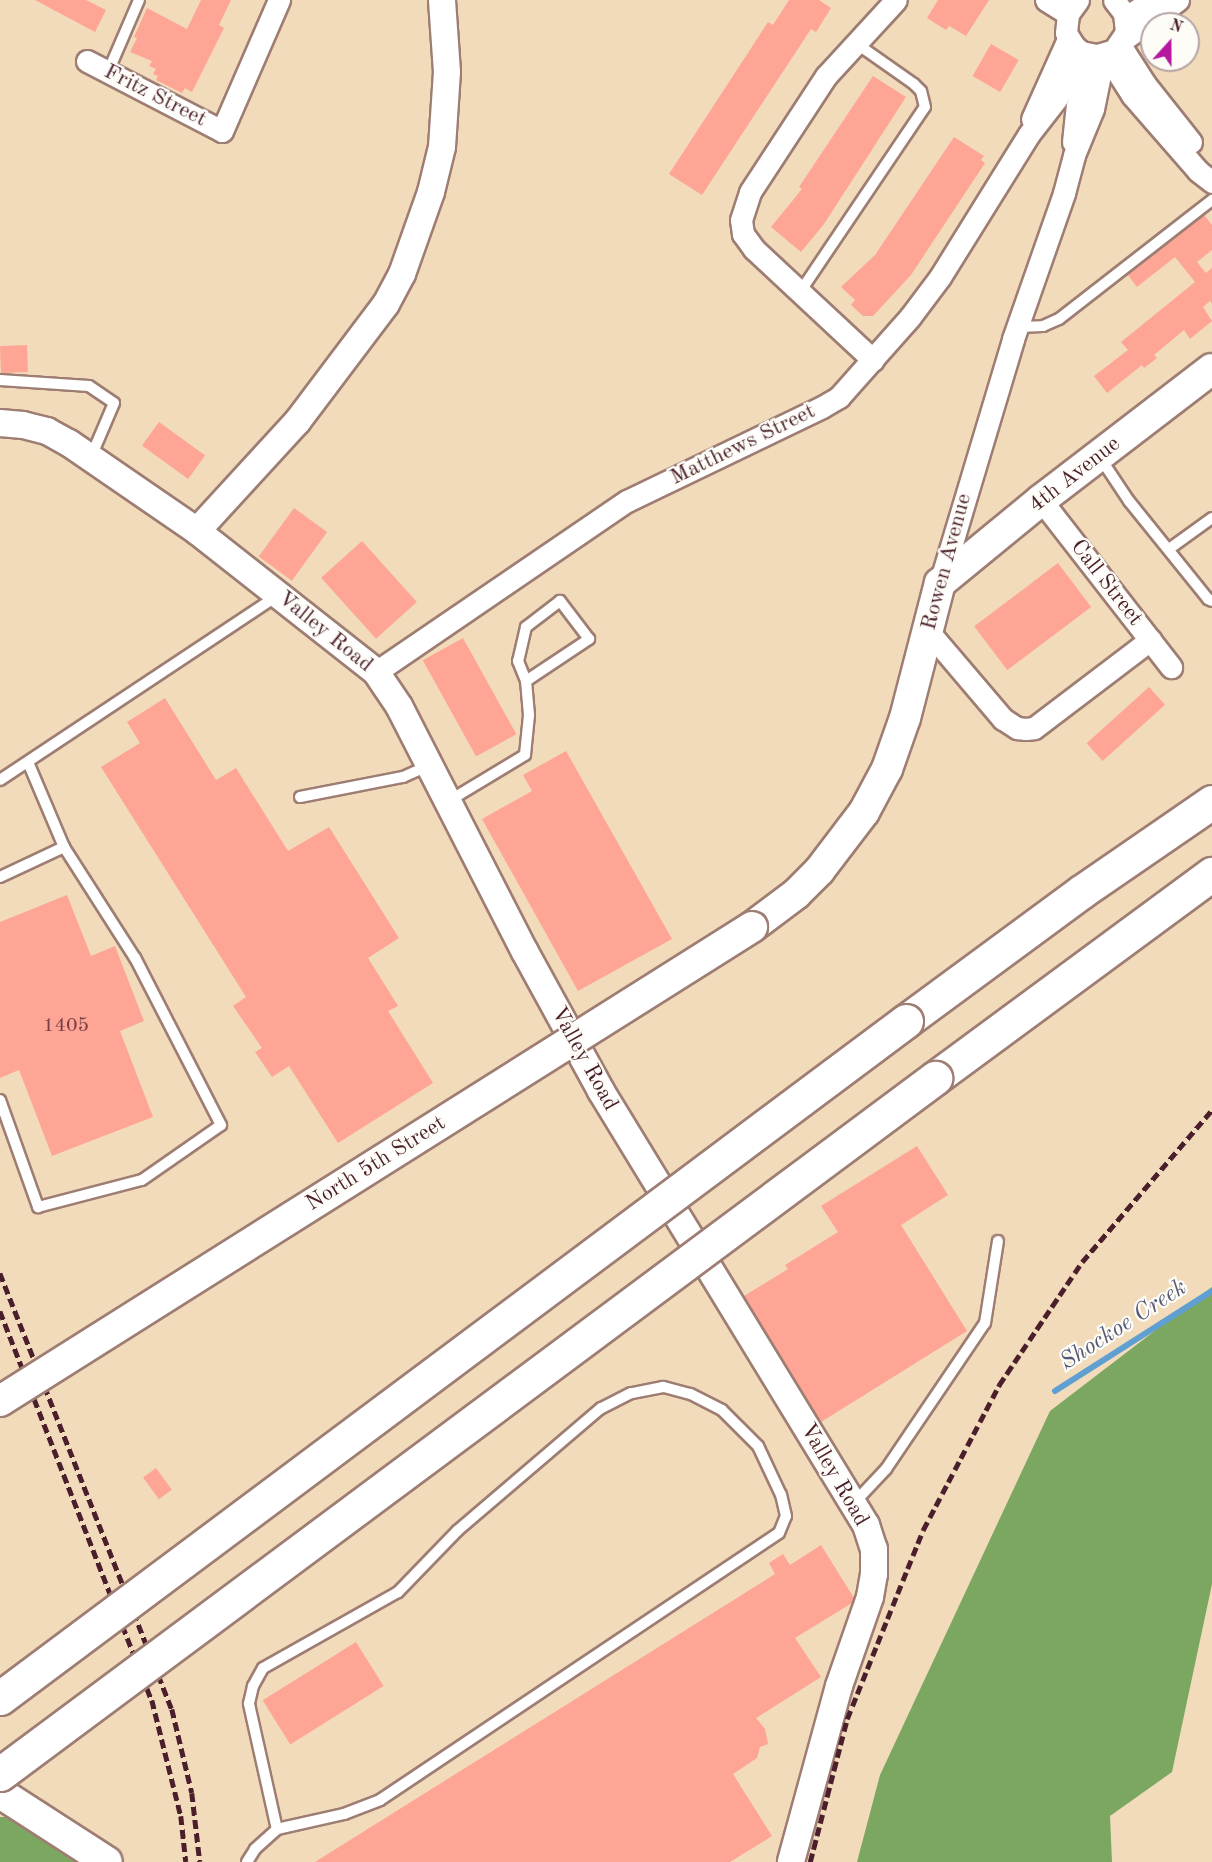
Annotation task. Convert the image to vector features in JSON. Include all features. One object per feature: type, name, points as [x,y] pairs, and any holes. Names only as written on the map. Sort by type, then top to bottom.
[{"type":"highway","points":[[0,1698],[906,1020],[1081,892],[1212,802]]},
{"type":"highway","points":[[0,1774],[1212,874]]},
{"type":"main road","name":"4th Avenue","points":[[940,583],[1041,500],[1212,369]]},
{"type":"main road","name":"Rowen Avenue","points":[[752,927],[796,894],[811,879],[864,812],[887,769],[905,718],[940,583]]},
{"type":"main road","name":"North 5th Street","points":[[0,1401],[752,927]]},
{"type":"main road","points":[[0,1793],[107,1862]]},
{"type":"street","name":"Fritz Street","points":[[87,61],[222,131],[279,0]]},
{"type":"street","points":[[197,531],[297,422],[386,304],[402,274],[431,192],[442,147],[447,72],[442,0]]},
{"type":"street","points":[[873,360],[748,242],[741,227],[741,213],[750,192],[826,76],[896,0]]},
{"type":"street","points":[[1046,0],[1073,7],[1065,26],[1099,48],[1145,84],[1212,168]]},
{"type":"street","points":[[1099,48],[1122,7],[1152,0]]},
{"type":"street","points":[[1099,48],[1178,0]]},
{"type":"street","points":[[1099,48],[1132,95],[1198,171],[1212,183]]},
{"type":"street","name":"Matthews Street","points":[[376,672],[627,501],[822,407],[854,383],[940,277],[1029,134],[1099,48]]},
{"type":"street","name":"Rowen Avenue","points":[[940,583],[1018,327],[1064,193],[1074,155],[1093,109],[1099,48]]},
{"type":"street","name":"Valley Road","points":[[0,423],[47,431],[91,458],[197,531],[376,672],[399,706],[428,766],[601,1091],[854,1503],[866,1525],[874,1549],[874,1574],[870,1597],[839,1686],[791,1862]]},
{"type":"street","name":"Call Street","points":[[1041,500],[1171,667]]},
{"type":"street","points":[[928,631],[1002,719],[1017,728],[1034,728],[1150,640]]},
{"type":"lane","points":[[108,72],[139,0]]},
{"type":"lane","points":[[800,292],[925,107],[924,99],[914,84],[857,44]]},
{"type":"lane","points":[[1018,327],[1043,326],[1059,319],[1212,200]]},
{"type":"lane","points":[[0,380],[89,386],[114,403],[91,458]]},
{"type":"lane","points":[[1099,456],[1129,501],[1208,599],[1212,601]]},
{"type":"lane","points":[[1169,549],[1212,518]]},
{"type":"lane","points":[[0,780],[278,595]]},
{"type":"lane","points":[[447,802],[525,755],[529,715],[526,681],[518,661],[526,627],[560,601],[589,639],[526,681]]},
{"type":"lane","points":[[0,1100],[38,1208],[142,1180],[221,1125],[135,958],[63,847],[28,762]]},
{"type":"lane","points":[[300,797],[404,777],[428,766]]},
{"type":"lane","points":[[0,877],[63,847]]},
{"type":"lane","points":[[854,1503],[886,1469],[985,1323],[998,1241]]},
{"type":"lane","points":[[248,1862],[255,1849],[277,1829],[344,1814],[380,1800],[779,1533],[786,1516],[781,1495],[758,1446],[722,1410],[690,1394],[663,1387],[630,1393],[601,1408],[457,1531],[398,1592],[263,1668],[253,1686],[249,1704],[277,1829]]},
{"type":"green space","points":[[1212,1287],[1212,1584],[1172,1772],[1110,1816],[1112,1862],[857,1862],[880,1775],[1050,1411]]},
{"type":"green space","points":[[0,1817],[5,1817],[78,1862],[0,1862]]},
{"type":"building","points":[[35,0],[86,0],[106,10],[95,32]]},
{"type":"building","points":[[201,0],[231,0],[219,25],[224,28],[192,92],[185,88],[182,93],[156,80],[158,76],[153,74],[156,69],[149,66],[152,61],[130,52],[147,8],[187,29]]},
{"type":"building","points":[[789,0],[819,0],[831,8],[816,32],[811,29],[702,195],[669,174],[768,22],[773,25]]},
{"type":"building","points":[[938,0],[989,0],[966,36],[949,26],[946,30],[927,18]]},
{"type":"building","points":[[991,44],[1019,60],[1000,92],[972,76]]},
{"type":"building","points":[[873,76],[906,97],[824,224],[801,252],[771,227],[802,189],[799,187]]},
{"type":"building","points":[[954,137],[984,156],[981,160],[985,163],[911,275],[873,316],[863,316],[851,305],[855,300],[841,287],[875,255]]},
{"type":"building","points":[[1204,215],[1212,225],[1212,250],[1197,262],[1206,273],[1212,268],[1212,304],[1210,301],[1203,307],[1212,321],[1190,339],[1184,330],[1154,355],[1157,358],[1144,368],[1142,365],[1107,393],[1094,376],[1128,350],[1121,342],[1195,282],[1175,257],[1137,287],[1128,275]]},
{"type":"building","points":[[27,345],[28,372],[1,373],[0,346]]},
{"type":"building","points":[[159,422],[205,456],[188,479],[142,445]]},
{"type":"building","points":[[294,508],[327,532],[292,581],[259,557]]},
{"type":"building","points":[[362,541],[417,602],[376,639],[321,578]]},
{"type":"building","points":[[1058,563],[1091,607],[1007,670],[974,626]]},
{"type":"building","points":[[463,638],[516,734],[476,757],[423,660]]},
{"type":"building","points":[[1149,687],[1165,705],[1103,761],[1087,743]]},
{"type":"building","points":[[165,698],[216,780],[236,768],[288,851],[329,827],[399,938],[368,958],[398,1006],[388,1011],[433,1083],[338,1143],[289,1066],[272,1077],[255,1052],[262,1048],[233,1006],[246,997],[101,767],[140,743],[127,722]]},
{"type":"building","points":[[566,751],[672,939],[578,991],[482,819],[532,791],[523,775]]},
{"type":"building","points":[[67,895],[91,956],[115,946],[144,1021],[120,1031],[153,1117],[52,1156],[19,1070],[0,1078],[0,922]]},
{"type":"building","points":[[917,1146],[948,1195],[901,1225],[967,1331],[821,1422],[744,1296],[788,1269],[785,1265],[838,1232],[821,1206]]},
{"type":"building","points":[[156,1468],[172,1490],[159,1499],[143,1477]]},
{"type":"building","points":[[821,1545],[854,1598],[852,1603],[795,1638],[821,1677],[756,1718],[765,1729],[768,1744],[760,1747],[757,1758],[733,1774],[772,1836],[730,1862],[315,1862],[775,1574],[769,1563],[783,1554],[790,1565]]},
{"type":"building","points":[[356,1642],[384,1686],[290,1744],[263,1700]]},
{"type":"waterway","name":"Shockoe Creek","points":[[1055,1391],[1212,1291]]},
{"type":"railway","points":[[810,1862],[847,1719],[923,1530],[999,1385],[1082,1262],[1212,1110]]},
{"type":"railway","points":[[0,1273],[172,1709],[192,1793],[200,1862]]},
{"type":"railway","points":[[0,1311],[152,1700],[181,1816],[186,1862]]}]
